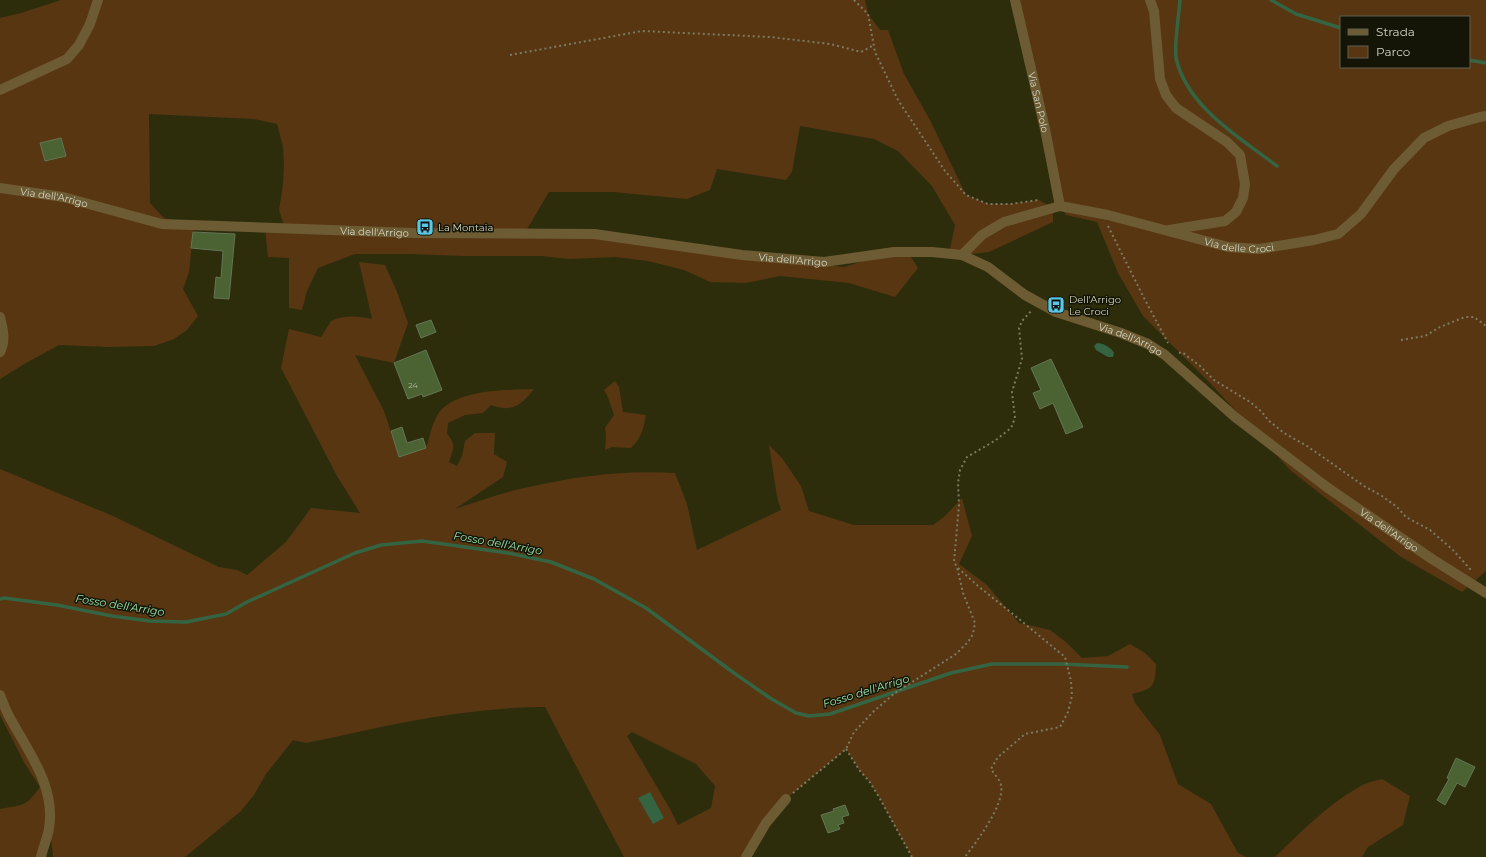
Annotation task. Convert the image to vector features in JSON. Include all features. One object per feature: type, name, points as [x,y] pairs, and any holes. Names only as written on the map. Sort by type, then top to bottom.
[{"type":"street","points":[[0,90],[67,58],[79,45],[87,31],[98,0]]},
{"type":"street","name":"Via San Polo","points":[[1015,0],[1045,129],[1056,207]]},
{"type":"street","points":[[1150,0],[1154,11],[1160,79],[1166,95],[1176,108],[1227,142],[1240,155],[1245,184],[1243,198],[1236,212],[1224,222],[1165,230]]},
{"type":"street","name":"Via delle Croci","points":[[962,255],[982,235],[1004,222],[1056,207],[1104,214],[1228,247],[1259,249],[1314,240],[1338,234],[1361,214],[1394,169],[1424,138],[1448,126],[1486,116]]},
{"type":"street","name":"Via dell'Arrigo","points":[[0,188],[64,197],[162,224],[413,233],[594,234],[742,255],[824,262],[894,252],[932,252],[962,255],[988,267],[1038,303],[1061,314],[1121,332],[1148,344],[1159,351],[1235,417],[1328,488],[1432,559],[1486,593]]},
{"type":"street","points":[[0,317],[4,337],[3,346],[0,352]]},
{"type":"street","points":[[0,695],[9,716],[39,770],[50,802],[50,827],[41,857]]},
{"type":"street","points":[[746,857],[766,823],[786,799]]},
{"type":"path","points":[[854,0],[868,14],[875,52],[898,100],[945,171],[966,195],[988,204],[1011,204],[1039,200],[1056,207]]},
{"type":"path","points":[[510,55],[642,31],[770,37],[830,44],[861,52],[874,45]]},
{"type":"path","points":[[1104,214],[1110,232],[1170,348]]},
{"type":"path","points":[[786,799],[846,749],[854,732],[875,710],[895,693],[956,654],[968,642],[973,634],[975,623],[964,593],[957,567],[954,562],[959,505],[958,483],[960,470],[967,457],[996,440],[1011,428],[1015,418],[1012,392],[1022,359],[1019,328],[1022,321],[1038,303]]},
{"type":"path","points":[[1401,340],[1425,336],[1440,327],[1464,318],[1474,317],[1486,326]]},
{"type":"path","points":[[1182,352],[1200,366],[1214,380],[1250,402],[1284,433],[1307,446],[1364,486],[1382,496],[1397,507],[1406,517],[1430,530],[1452,549],[1472,571]]},
{"type":"path","points":[[957,567],[1064,657],[1071,681],[1072,696],[1068,712],[1060,727],[1025,734],[998,757],[991,769],[1001,786],[1000,799],[990,820],[965,857]]},
{"type":"path","points":[[846,749],[872,786],[912,857]]},
{"type":"green space","points":[[61,0],[865,0],[868,14],[880,30],[888,30],[904,74],[930,120],[966,195],[988,204],[1011,204],[1039,200],[1053,208],[1053,222],[989,252],[962,255],[949,254],[955,225],[932,186],[898,151],[874,139],[800,126],[792,172],[786,180],[717,169],[710,190],[687,199],[613,192],[549,192],[523,236],[580,236],[729,256],[844,267],[887,254],[911,257],[918,268],[895,297],[849,283],[780,276],[746,283],[710,282],[684,270],[648,261],[616,257],[569,259],[542,256],[355,254],[318,268],[307,291],[302,310],[289,308],[289,258],[268,257],[265,228],[285,228],[279,210],[283,185],[284,164],[283,147],[277,124],[254,119],[149,114],[150,203],[164,218],[194,225],[189,272],[183,289],[198,316],[187,330],[174,339],[154,346],[109,347],[59,345],[0,379],[0,18]]},
{"type":"green space","points":[[1015,0],[1486,0],[1486,571],[1462,592],[1401,557],[1290,470],[1211,384],[1143,316],[1118,273],[1097,222],[1066,215],[1060,206]]},
{"type":"green space","points":[[359,262],[385,265],[397,292],[408,323],[394,363],[355,355],[384,411],[399,456],[426,448],[437,416],[444,407],[455,401],[467,396],[481,393],[534,389],[525,399],[511,408],[491,405],[483,413],[465,415],[448,423],[447,434],[453,444],[453,450],[449,462],[457,466],[462,456],[465,441],[475,433],[495,433],[494,454],[507,462],[503,477],[455,509],[510,491],[583,477],[638,472],[675,473],[687,504],[697,550],[781,510],[777,497],[769,445],[782,458],[801,486],[809,511],[854,525],[933,525],[944,517],[962,498],[972,536],[959,564],[987,585],[1019,623],[1050,630],[1066,642],[1082,658],[1108,656],[1130,644],[1145,653],[1156,664],[1155,677],[1152,685],[1145,690],[1132,694],[1135,703],[1160,735],[1178,784],[1211,804],[1238,853],[1246,857],[912,857],[879,797],[846,749],[786,799],[746,857],[624,857],[545,707],[485,710],[395,724],[306,743],[293,740],[266,774],[254,795],[241,811],[185,857],[53,857],[50,829],[41,857],[0,857],[0,809],[27,802],[40,787],[25,764],[0,715],[0,469],[113,516],[219,567],[237,570],[247,575],[286,542],[311,508],[360,513],[337,476],[281,368],[289,329],[321,337],[331,321],[336,319],[361,317],[372,319]],"holes":[[[632,732],[696,764],[715,786],[711,808],[678,825],[627,736]]]},
{"type":"green space","points":[[615,381],[619,387],[623,412],[646,415],[642,433],[631,448],[612,447],[605,450],[605,428],[614,415],[604,390]]},
{"type":"green space","points":[[1382,779],[1410,796],[1403,825],[1368,847],[1362,857],[1275,857],[1315,819],[1336,802],[1361,786]]},
{"type":"shaded area","points":[[1097,343],[1111,349],[1114,353],[1113,357],[1108,357],[1096,350],[1094,346]]},
{"type":"shaded area","points":[[650,792],[664,818],[653,824],[638,798]]},
{"type":"building","points":[[61,138],[66,156],[45,161],[40,143]]},
{"type":"building","points":[[193,232],[235,234],[229,299],[214,298],[216,277],[221,278],[223,251],[191,248]]},
{"type":"building","points":[[431,320],[436,332],[421,338],[416,325]]},
{"type":"building","points":[[426,350],[442,390],[423,397],[422,394],[408,399],[394,363]]},
{"type":"building","points":[[1051,359],[1083,427],[1066,434],[1053,403],[1040,409],[1033,393],[1041,390],[1031,368]]},
{"type":"building","points":[[402,427],[407,443],[423,438],[426,448],[399,457],[391,431]]},
{"type":"building","points":[[1456,758],[1475,767],[1465,787],[1457,783],[1445,805],[1437,800],[1449,779],[1447,778]]},
{"type":"building","points":[[845,805],[849,815],[842,817],[844,823],[838,825],[840,829],[828,833],[821,815],[834,811],[833,809]]},
{"type":"waterway","points":[[1180,0],[1176,38],[1176,58],[1182,76],[1191,92],[1217,120],[1277,166]]},
{"type":"waterway","points":[[1271,0],[1296,14],[1340,28]]},
{"type":"waterway","points":[[1470,60],[1486,63]]},
{"type":"waterway","name":"Fosso dell'Arrigo","points":[[0,599],[4,598],[57,605],[112,616],[150,621],[186,622],[226,614],[247,602],[355,553],[381,545],[422,541],[508,553],[551,562],[594,579],[646,608],[770,698],[796,713],[809,716],[830,714],[951,673],[992,664],[1061,664],[1127,667]]},
{"type":"place","name":"La Montaia","points":[[425,227]]},
{"type":"place","name":"Dell'Arrigo Le Croci","points":[[1056,305]]}]
